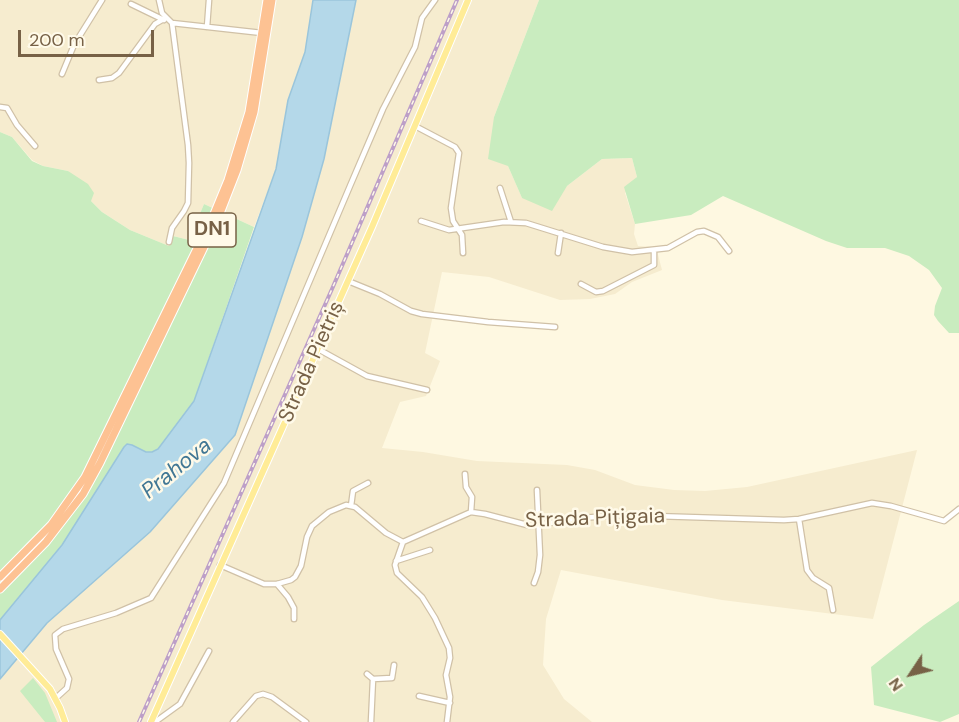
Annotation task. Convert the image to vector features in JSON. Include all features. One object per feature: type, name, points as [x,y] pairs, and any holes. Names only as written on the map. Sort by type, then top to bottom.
[{"type":"highway","name":"DN1","points":[[0,577],[51,525],[86,477],[214,214],[249,112],[267,0]]},
{"type":"highway","name":"DN1","points":[[0,589],[46,542],[83,494],[219,216],[237,170],[254,112],[272,0]]},
{"type":"main road","name":"Strada Pietriș","points":[[153,722],[220,565],[348,282],[468,0]]},
{"type":"main road","points":[[0,634],[38,674],[56,698],[65,722]]},
{"type":"street","points":[[62,74],[74,45],[102,0]]},
{"type":"street","points":[[159,0],[162,13],[170,22],[189,163],[188,203],[172,228],[169,242]]},
{"type":"street","points":[[207,27],[209,0]]},
{"type":"street","points":[[56,698],[66,688],[69,680],[56,649],[55,635],[63,629],[116,613],[151,598],[224,483],[354,175],[383,109],[415,47],[422,18],[435,0]]},
{"type":"street","points":[[131,4],[170,22],[262,33]]},
{"type":"street","points":[[99,80],[112,78],[119,73],[155,24],[162,20]]},
{"type":"street","points":[[0,107],[7,108],[35,146]]},
{"type":"street","points":[[416,126],[455,147],[459,153],[451,208],[453,221],[462,235],[463,253]]},
{"type":"street","points":[[500,188],[511,222]]},
{"type":"street","points":[[422,221],[442,229],[511,222],[526,223],[620,251],[654,251],[673,246],[704,231],[718,237],[729,252]]},
{"type":"street","points":[[558,253],[561,233]]},
{"type":"street","points":[[581,284],[596,292],[603,291],[654,265],[654,251]]},
{"type":"street","points":[[348,282],[422,314],[555,327]]},
{"type":"street","points":[[318,349],[367,376],[427,390]]},
{"type":"street","points":[[220,565],[256,582],[270,585],[291,580],[299,572],[308,532],[315,523],[338,508],[351,506],[392,538],[403,542],[471,512],[472,497],[466,487],[465,474]]},
{"type":"street","points":[[351,506],[355,489],[368,483]]},
{"type":"street","points":[[534,584],[540,555],[537,490]]},
{"type":"street","name":"Strada Pițigaia","points":[[471,512],[538,526],[581,518],[622,515],[799,519],[872,503],[944,521],[959,509]]},
{"type":"street","points":[[799,519],[807,570],[813,578],[829,588],[833,610]]},
{"type":"street","points":[[403,542],[396,561],[397,573],[423,597],[449,648],[450,658],[446,675],[450,703],[447,722]]},
{"type":"street","points":[[396,561],[430,550]]},
{"type":"street","points":[[277,584],[294,608],[294,619]]},
{"type":"street","points":[[153,722],[180,704],[209,651]]},
{"type":"street","points":[[367,674],[373,679],[392,678],[394,665]]},
{"type":"street","points":[[370,722],[373,679]]},
{"type":"street","points":[[233,722],[256,696],[262,694],[272,697],[306,722]]},
{"type":"street","points":[[419,696],[450,703]]},
{"type":"shaded area","points":[[0,0],[313,0],[305,52],[288,100],[276,169],[254,227],[204,204],[189,240],[173,236],[169,246],[130,230],[102,212],[68,171],[43,166],[32,160],[12,137],[0,132]]},
{"type":"shaded area","points":[[356,0],[539,0],[494,117],[508,166],[522,198],[567,186],[602,159],[632,158],[637,177],[625,193],[635,224],[634,234],[638,246],[656,247],[662,270],[632,282],[615,294],[590,299],[560,300],[489,277],[442,272],[425,353],[440,361],[426,396],[400,402],[382,448],[477,461],[567,465],[595,470],[635,485],[705,491],[747,487],[917,450],[873,619],[722,600],[561,570],[546,619],[543,665],[564,699],[592,722],[0,722],[0,679],[47,623],[150,532],[324,159]]},
{"type":"green space","points":[[539,0],[959,0],[959,333],[949,333],[934,315],[942,288],[929,270],[909,256],[885,248],[847,248],[723,196],[691,215],[635,224],[624,187],[637,177],[632,158],[602,159],[567,186],[552,211],[522,198],[508,166],[488,159],[494,117]]},
{"type":"green space","points":[[0,132],[12,137],[32,161],[43,166],[68,171],[88,184],[94,193],[91,201],[102,212],[130,230],[169,246],[173,236],[189,240],[204,204],[254,227],[194,401],[158,449],[146,452],[132,445],[124,447],[62,545],[0,620]]},
{"type":"green space","points":[[959,601],[959,714],[940,722],[874,705],[871,667],[924,625]]},
{"type":"green space","points":[[33,678],[45,693],[57,722],[45,722],[20,691]]},
{"type":"water","name":"Prahova","points":[[313,0],[356,0],[324,159],[302,237],[235,435],[150,532],[47,623],[0,679],[0,620],[62,545],[124,447],[127,444],[132,445],[146,452],[158,449],[194,401],[276,169],[288,100],[305,52]]},
{"type":"railway","points":[[139,722],[332,289],[457,0]]}]
